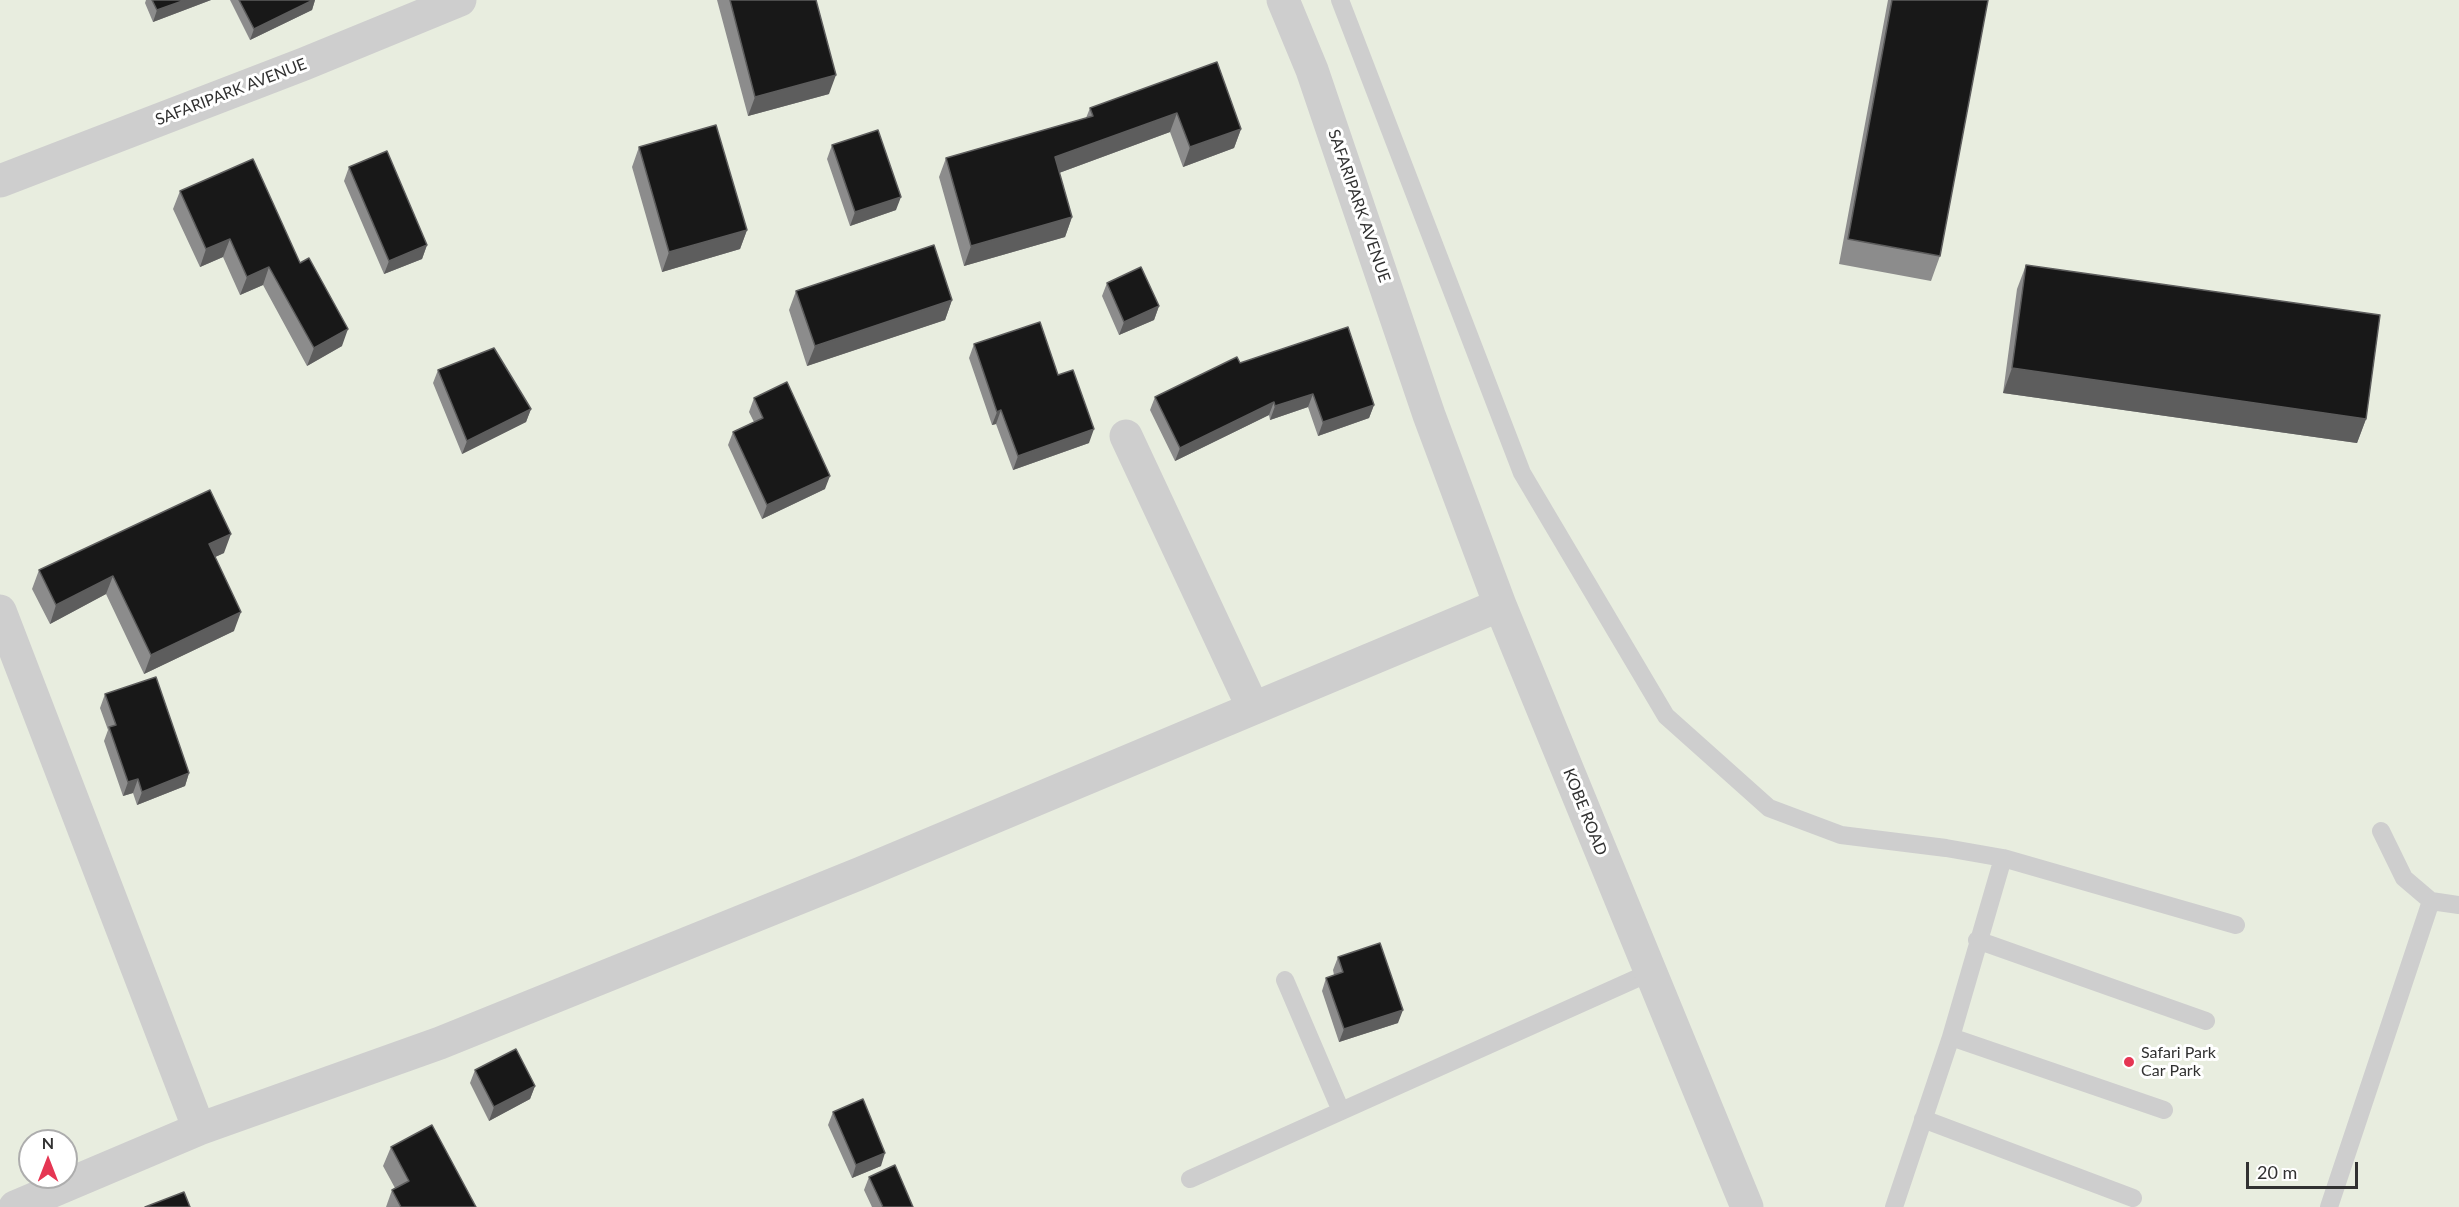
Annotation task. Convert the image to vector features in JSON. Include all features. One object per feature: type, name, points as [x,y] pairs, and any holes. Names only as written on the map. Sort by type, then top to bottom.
[{"type":"street","name":"SAFARIPARK AVENUE","points":[[0,181],[460,0]]},
{"type":"street","name":"SAFARIPARK AVENUE","points":[[1283,0],[1312,70],[1429,415]]},
{"type":"street","name":"KOBE ROAD","points":[[1429,415],[1500,605],[1748,1207]]},
{"type":"street","points":[[1126,436],[1253,708]]},
{"type":"street","points":[[15,1207],[57,1199],[199,1130],[440,1043],[861,873],[1500,605]]},
{"type":"street","points":[[0,611],[199,1130]]},
{"type":"lane","points":[[1340,0],[1522,474],[1666,716],[1769,808],[1841,835],[1946,848],[2002,858],[2236,925]]},
{"type":"lane","points":[[2381,831],[2404,878],[2431,901],[2459,905]]},
{"type":"lane","points":[[1894,1207],[1951,1037],[2002,858]]},
{"type":"lane","points":[[2330,1207],[2431,901]]},
{"type":"lane","points":[[1977,940],[2206,1021]]},
{"type":"lane","points":[[1191,1179],[1651,972]]},
{"type":"lane","points":[[1285,980],[1341,1111]]},
{"type":"lane","points":[[1951,1037],[2164,1110]]},
{"type":"lane","points":[[1923,1119],[2133,1198]]},
{"type":"shaded area","points":[[0,0],[2459,0],[2459,1207],[0,1207]]},
{"type":"building","points":[[152,0],[185,0],[157,10]]},
{"type":"building","points":[[239,0],[313,0],[254,29]]},
{"type":"building","points":[[730,0],[816,0],[836,75],[755,97]]},
{"type":"building","points":[[1892,0],[1988,0],[1940,256],[1848,239]]},
{"type":"building","points":[[1217,62],[1241,129],[1190,147],[1177,113],[1055,157],[1072,217],[971,246],[946,158],[1093,116],[1090,108]]},
{"type":"building","points":[[716,125],[747,230],[669,252],[639,147]]},
{"type":"building","points":[[878,130],[901,197],[855,212],[832,145]]},
{"type":"building","points":[[387,151],[427,245],[389,261],[349,167]]},
{"type":"building","points":[[253,159],[300,263],[309,258],[348,329],[314,348],[269,267],[247,277],[230,239],[206,249],[180,191]]},
{"type":"building","points":[[934,245],[952,300],[815,346],[796,291]]},
{"type":"building","points":[[2026,265],[2380,315],[2366,419],[2012,368]]},
{"type":"building","points":[[1141,267],[1159,306],[1124,322],[1107,283]]},
{"type":"building","points":[[1040,322],[1058,375],[1073,370],[1094,429],[1018,456],[1001,410],[997,412],[974,344]]},
{"type":"building","points":[[1348,327],[1374,405],[1323,422],[1313,394],[1275,406],[1274,402],[1180,448],[1155,397],[1237,357],[1240,363]]},
{"type":"building","points":[[494,348],[531,409],[467,441],[438,370]]},
{"type":"building","points":[[787,382],[830,476],[767,505],[733,432],[763,418],[754,398]]},
{"type":"building","points":[[210,490],[231,534],[209,544],[241,612],[151,655],[113,576],[56,605],[39,570]]},
{"type":"building","points":[[156,677],[189,773],[142,792],[138,779],[128,782],[109,727],[116,725],[105,694]]},
{"type":"building","points":[[1380,943],[1403,1010],[1344,1029],[1326,978],[1343,972],[1338,957]]},
{"type":"building","points":[[516,1049],[535,1086],[494,1107],[475,1070]]},
{"type":"building","points":[[863,1099],[885,1153],[856,1165],[833,1112]]},
{"type":"building","points":[[432,1125],[476,1207],[401,1207],[392,1190],[409,1181],[391,1147]]},
{"type":"building","points":[[895,1165],[913,1207],[883,1207],[869,1177]]},
{"type":"building","points":[[184,1192],[190,1207],[145,1207]]},
{"type":"place","name":"Safari Park Car Park","points":[[2129,1062]]}]
